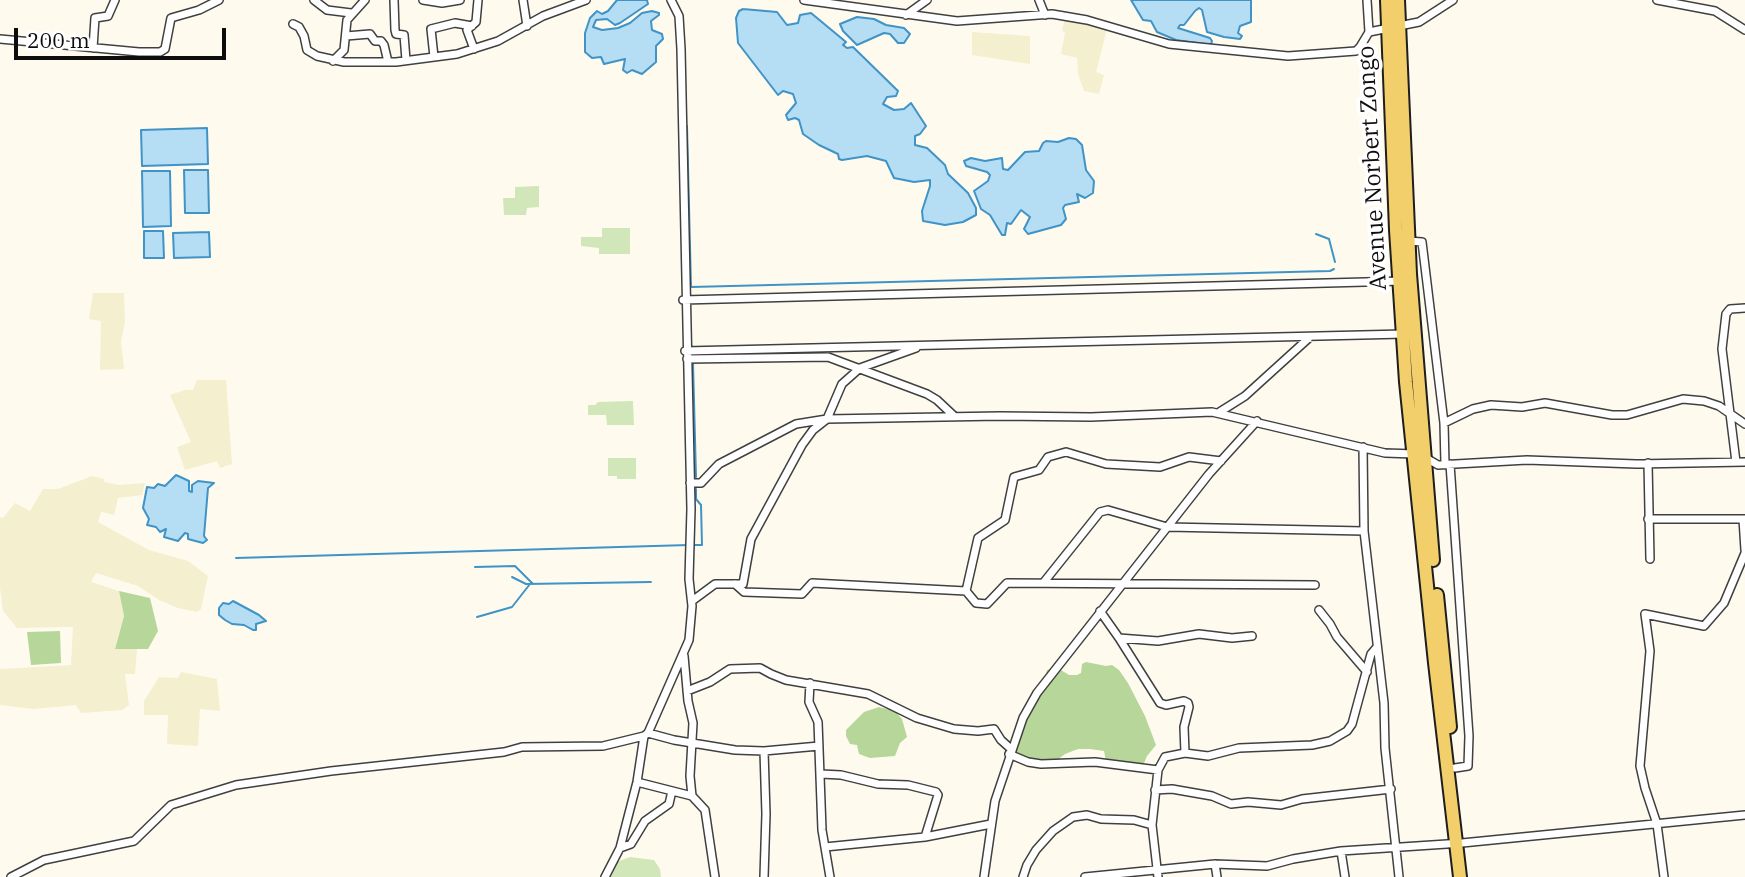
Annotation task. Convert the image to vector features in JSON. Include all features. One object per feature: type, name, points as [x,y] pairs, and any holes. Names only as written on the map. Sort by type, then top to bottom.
[{"type":"main road","name":"Avenue Norbert Zongo","points":[[1387,0],[1393,27],[1408,241],[1405,281]]},
{"type":"main road","name":"Avenue Norbert Zongo","points":[[1398,0],[1393,27],[1408,333],[1418,455]]},
{"type":"main road","points":[[1418,455],[1455,768],[1460,877]]},
{"type":"main road","points":[[1418,455],[1460,844],[1466,877]]},
{"type":"street","points":[[93,48],[95,18],[108,16],[115,0]]},
{"type":"street","points":[[0,38],[160,52],[165,49],[171,18],[199,10],[219,0]]},
{"type":"street","points":[[314,0],[327,10],[351,13]]},
{"type":"street","points":[[333,61],[344,50],[351,13],[365,0]]},
{"type":"street","points":[[394,0],[395,30],[396,34],[404,35],[406,60]]},
{"type":"street","points":[[423,0],[442,3],[460,0]]},
{"type":"street","points":[[474,49],[467,33],[477,17],[478,0]]},
{"type":"street","points":[[523,0],[527,26]]},
{"type":"street","points":[[293,24],[301,30],[310,53],[333,61],[388,62],[457,54],[474,49],[498,41],[574,2],[586,0]]},
{"type":"street","points":[[605,877],[620,848],[646,735],[689,640],[692,601],[689,579],[690,483],[684,300],[681,49],[679,16],[671,0]]},
{"type":"street","points":[[809,0],[957,21],[1052,14],[1087,20],[1169,44],[1288,56],[1351,52],[1360,47],[1369,32],[1367,0]]},
{"type":"street","points":[[906,15],[926,0]]},
{"type":"street","points":[[1039,0],[1045,15]]},
{"type":"street","points":[[1369,32],[1419,22],[1453,0]]},
{"type":"street","points":[[1657,0],[1715,11],[1745,30]]},
{"type":"street","points":[[434,57],[430,29],[455,23],[472,26]]},
{"type":"street","points":[[346,36],[370,34],[375,41],[381,41],[384,45],[388,62]]},
{"type":"street","points":[[1408,241],[1422,242],[1448,464],[1469,737],[1468,766],[1455,768]]},
{"type":"street","points":[[684,300],[1405,281]]},
{"type":"street","points":[[690,483],[701,483],[719,464],[796,424],[827,419],[954,416],[1091,417],[1218,412],[1385,453],[1418,455],[1431,462],[1448,464],[1527,460],[1741,462],[1730,414],[1722,349],[1724,318],[1730,309],[1745,308]]},
{"type":"street","points":[[686,353],[1408,333]]},
{"type":"street","points":[[1218,412],[1253,389],[1310,336]]},
{"type":"street","points":[[692,601],[715,584],[743,584],[751,539],[802,445],[813,430],[827,419],[842,384],[860,369],[923,346]]},
{"type":"street","points":[[686,353],[828,357],[927,394],[954,416]]},
{"type":"street","points":[[1444,423],[1491,405],[1522,407],[1545,403],[1612,415],[1627,415],[1683,399],[1719,406],[1745,424]]},
{"type":"street","points":[[984,877],[995,801],[1023,718],[1037,693],[1120,585],[1257,421]]},
{"type":"street","points":[[1363,447],[1364,531],[1384,703],[1385,748],[1399,877]]},
{"type":"street","points":[[966,591],[978,538],[1005,520],[1014,477],[1039,470],[1048,457],[1066,452],[1107,464],[1160,467],[1189,457],[1222,461]]},
{"type":"street","points":[[1648,463],[1650,559]]},
{"type":"street","points":[[1044,582],[1100,512],[1108,510],[1167,527],[1364,531]]},
{"type":"street","points":[[1648,519],[1744,519],[1745,552],[1724,603],[1704,626],[1645,614],[1650,651],[1640,766],[1644,788],[1657,824],[1664,877]]},
{"type":"street","points":[[735,584],[744,592],[802,594],[812,583],[966,591],[976,603],[987,604],[1007,583],[1315,584]]},
{"type":"street","points":[[1319,610],[1336,637],[1367,672]]},
{"type":"street","points":[[1100,611],[1160,703],[1188,703],[1184,727],[1185,753]]},
{"type":"street","points":[[1119,638],[1158,641],[1199,634],[1232,638],[1252,636]]},
{"type":"street","points":[[1158,873],[1152,825],[1158,771],[1165,757],[1185,753],[1209,756],[1239,748],[1312,745],[1330,741],[1352,724],[1371,654],[1377,647]]},
{"type":"street","points":[[683,655],[693,723],[690,776],[692,796]]},
{"type":"street","points":[[687,691],[710,682],[730,669],[760,668],[786,680],[868,694],[917,718],[954,729],[994,729],[1010,752],[1028,762],[1095,762],[1158,771]]},
{"type":"street","points":[[810,682],[809,702],[818,722],[822,830],[830,877]]},
{"type":"street","points":[[11,877],[44,860],[134,841],[171,804],[236,785],[331,771],[504,752],[522,747],[603,746],[646,735],[735,750],[764,751],[818,746]]},
{"type":"street","points":[[764,751],[764,877]]},
{"type":"street","points":[[821,774],[908,785],[936,792],[938,795],[925,837]]},
{"type":"street","points":[[637,782],[692,796],[705,810],[715,877]]},
{"type":"street","points":[[1155,790],[1172,789],[1212,796],[1231,804],[1281,804],[1332,794],[1391,789]]},
{"type":"street","points":[[620,848],[631,844],[645,821],[669,804],[672,791]]},
{"type":"street","points":[[1023,877],[1036,850],[1053,831],[1073,817],[1087,815],[1101,819],[1134,820],[1152,825]]},
{"type":"street","points":[[1085,877],[1158,873],[1215,864],[1267,866],[1341,850],[1460,844],[1745,815]]},
{"type":"street","points":[[825,847],[925,837],[991,824]]},
{"type":"street","points":[[1341,850],[1345,877]]},
{"type":"street","points":[[1215,864],[1217,877]]},
{"type":"shaded area","points":[[1065,19],[1107,29],[1096,72],[1104,75],[1099,94],[1084,91],[1078,74],[1077,58],[1061,54]]},
{"type":"shaded area","points":[[972,32],[1030,36],[1030,64],[972,55]]},
{"type":"shaded area","points":[[93,293],[124,293],[125,322],[121,342],[124,369],[100,370],[101,321],[89,319]]},
{"type":"shaded area","points":[[197,380],[226,380],[232,464],[220,468],[217,461],[185,470],[177,447],[191,442],[170,395],[193,390]]},
{"type":"shaded area","points":[[92,476],[119,485],[145,483],[142,495],[118,498],[114,515],[101,512],[98,522],[149,550],[188,561],[208,576],[201,609],[197,612],[178,608],[159,600],[138,586],[96,573],[91,582],[119,591],[124,616],[115,648],[137,649],[135,674],[125,674],[129,705],[122,710],[81,713],[76,705],[33,709],[0,705],[0,669],[71,665],[73,627],[17,628],[3,611],[0,588],[0,517],[3,518],[15,503],[30,511],[43,489],[58,489]]},
{"type":"shaded area","points":[[181,672],[217,679],[220,711],[200,709],[198,746],[167,744],[168,715],[144,715],[144,701],[159,677],[178,678]]},
{"type":"green space","points":[[539,186],[539,207],[527,208],[526,215],[504,215],[503,198],[515,198],[515,187]]},
{"type":"green space","points":[[602,228],[630,228],[630,254],[599,254],[599,248],[581,246],[581,237],[602,237]]},
{"type":"green space","points":[[633,401],[634,425],[607,425],[606,415],[588,415],[588,405],[598,402]]},
{"type":"green space","points":[[608,458],[636,458],[636,479],[608,476]]},
{"type":"green space","points":[[119,591],[150,598],[158,631],[148,649],[115,649],[124,616]]},
{"type":"green space","points":[[60,631],[61,663],[31,665],[27,632]]},
{"type":"green space","points":[[1086,662],[1112,665],[1128,683],[1156,745],[1142,768],[1106,761],[1104,751],[1090,749],[1078,749],[1056,761],[1026,759],[1014,754],[1030,701],[1041,694],[1047,670],[1056,667],[1069,675],[1077,675],[1081,673],[1082,664]]},
{"type":"green space","points":[[879,707],[895,711],[902,719],[907,737],[900,743],[895,756],[870,758],[859,754],[857,745],[850,744],[846,730],[864,712]]},
{"type":"green space","points":[[630,857],[654,860],[660,869],[661,877],[607,877],[614,863]]},
{"type":"water","points":[[617,0],[647,0],[648,4],[620,23],[615,25],[607,19],[596,20],[593,27],[602,30],[618,28],[630,23],[642,13],[659,13],[651,21],[652,30],[662,34],[663,39],[656,46],[656,62],[642,74],[632,70],[627,73],[623,70],[625,59],[604,64],[601,57],[592,58],[585,52],[585,33],[590,18],[597,11],[602,14],[608,11]]},
{"type":"water","points":[[1131,0],[1251,0],[1251,22],[1240,26],[1240,39],[1224,37],[1207,32],[1202,10],[1199,8],[1178,28],[1210,38],[1211,45],[1176,40],[1157,32],[1151,21],[1143,20]]},
{"type":"water","points":[[743,9],[777,12],[787,25],[798,23],[800,15],[811,13],[846,42],[843,45],[847,48],[853,47],[898,91],[896,96],[887,97],[883,104],[894,110],[904,109],[911,103],[926,126],[915,136],[915,145],[927,148],[945,165],[948,174],[968,193],[976,208],[976,215],[963,222],[945,225],[923,221],[922,211],[930,180],[914,182],[894,178],[886,161],[867,156],[839,159],[838,154],[803,134],[799,120],[788,120],[786,115],[796,103],[793,94],[783,91],[778,95],[738,43],[736,18]]},
{"type":"water","points":[[857,17],[904,28],[910,34],[904,43],[898,43],[890,34],[884,33],[857,45],[840,24]]},
{"type":"water","points":[[207,128],[208,164],[142,166],[141,130]]},
{"type":"water","points":[[1069,138],[1076,139],[1082,145],[1086,170],[1094,181],[1093,193],[1085,198],[1077,194],[1079,202],[1065,205],[1063,208],[1066,219],[1061,225],[1028,234],[1024,229],[1030,217],[1021,210],[1011,224],[1007,223],[1005,235],[1002,235],[990,215],[981,209],[974,191],[988,181],[990,175],[966,166],[964,161],[971,158],[985,161],[1002,158],[1003,169],[1008,170],[1025,152],[1039,151],[1046,141],[1058,142]]},
{"type":"water","points":[[184,170],[208,170],[209,213],[185,213]]},
{"type":"water","points":[[142,171],[170,171],[171,226],[143,227]]},
{"type":"water","points":[[144,231],[163,231],[164,258],[144,258]]},
{"type":"water","points":[[209,232],[210,257],[174,258],[173,233]]},
{"type":"water","points":[[176,475],[189,481],[189,491],[192,492],[192,485],[198,481],[214,483],[208,488],[204,536],[207,540],[203,543],[188,539],[188,534],[185,533],[178,541],[164,537],[166,529],[160,532],[156,527],[147,525],[149,519],[143,508],[147,487],[154,488],[158,484],[165,486]]},
{"type":"water","points":[[233,601],[266,621],[256,624],[256,630],[253,630],[225,620],[219,615],[219,608],[223,603],[229,604]]},
{"type":"waterway","points":[[687,126],[691,287],[1334,269]]},
{"type":"waterway","points":[[1316,234],[1329,239],[1335,262]]},
{"type":"waterway","points":[[693,363],[696,477]]},
{"type":"waterway","points":[[694,545],[702,545],[701,505],[696,499],[696,489]]},
{"type":"waterway","points":[[236,558],[689,545]]},
{"type":"waterway","points":[[475,567],[515,566],[533,584]]},
{"type":"waterway","points":[[512,577],[526,584],[651,582]]},
{"type":"waterway","points":[[477,617],[512,607],[530,584]]}]
